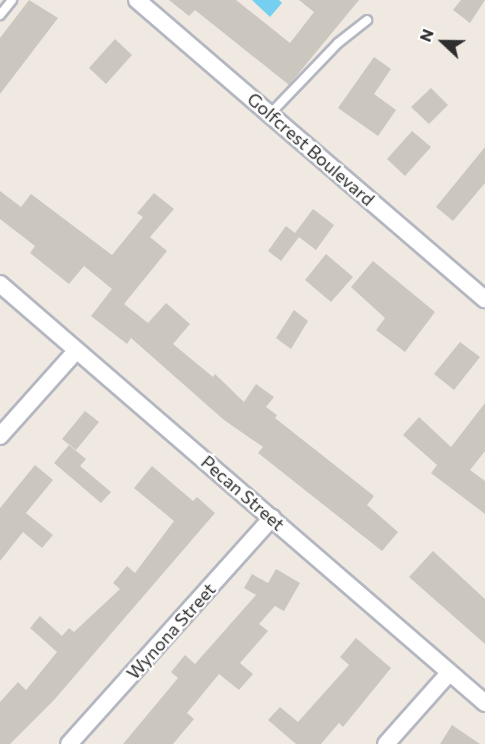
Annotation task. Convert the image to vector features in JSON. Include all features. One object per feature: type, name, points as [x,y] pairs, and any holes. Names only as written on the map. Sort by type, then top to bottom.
[{"type":"street","name":"Golfcrest Boulevard","points":[[139,0],[485,299]]},
{"type":"street","name":"Pecan Street","points":[[0,284],[485,702]]},
{"type":"street","points":[[0,436],[76,351]]},
{"type":"street","name":"Wynona Street","points":[[69,744],[272,518]]},
{"type":"street","points":[[386,744],[449,673]]},
{"type":"lane","points":[[0,15],[12,0]]},
{"type":"lane","points":[[270,114],[338,44],[367,20]]},
{"type":"water","points":[[252,0],[279,0],[282,3],[270,17]]},
{"type":"building","points":[[29,0],[58,18],[0,94],[0,38]]},
{"type":"building","points":[[169,0],[236,0],[290,43],[314,12],[299,0],[359,0],[289,85],[195,10],[189,16]]},
{"type":"building","points":[[461,0],[485,0],[470,23],[453,10]]},
{"type":"building","points":[[115,39],[132,55],[106,84],[89,68]]},
{"type":"building","points":[[374,57],[391,69],[374,94],[396,110],[378,136],[338,108]]},
{"type":"building","points":[[431,88],[448,105],[429,124],[411,107]]},
{"type":"building","points":[[412,131],[431,147],[405,176],[387,159]]},
{"type":"building","points":[[485,147],[485,183],[453,221],[436,207]]},
{"type":"building","points":[[0,191],[21,207],[31,194],[112,255],[143,217],[137,213],[154,193],[174,209],[150,237],[167,251],[124,304],[148,323],[166,303],[190,324],[173,344],[213,377],[215,374],[244,402],[256,384],[274,397],[266,407],[277,415],[275,418],[374,496],[367,505],[398,532],[382,551],[258,453],[263,447],[224,420],[131,338],[127,344],[91,316],[112,289],[84,266],[69,284],[30,253],[35,246],[0,219]]},
{"type":"building","points":[[313,209],[334,225],[316,250],[299,237],[281,261],[268,251],[286,226],[295,233]]},
{"type":"building","points":[[326,254],[353,277],[331,302],[305,280]]},
{"type":"building","points":[[373,261],[435,312],[405,352],[376,330],[385,318],[351,287]]},
{"type":"building","points":[[294,310],[308,321],[291,349],[276,338]]},
{"type":"building","points":[[460,342],[480,357],[454,390],[434,374]]},
{"type":"building","points":[[485,403],[485,451],[470,470],[485,481],[485,514],[431,473],[437,465],[403,435],[419,417],[451,447]]},
{"type":"building","points":[[85,411],[99,422],[76,450],[62,439]]},
{"type":"building","points":[[69,445],[86,459],[80,466],[111,492],[101,503],[54,463]]},
{"type":"building","points":[[35,465],[53,480],[26,513],[53,535],[42,548],[23,532],[0,561],[0,508]]},
{"type":"building","points":[[152,466],[193,501],[197,497],[215,513],[54,700],[10,744],[0,744],[0,702],[18,682],[26,690],[57,652],[30,628],[40,616],[62,636],[69,628],[74,632],[120,589],[113,583],[127,566],[135,573],[174,521],[134,488]]},
{"type":"building","points":[[433,551],[485,599],[485,644],[409,577]]},
{"type":"building","points":[[276,569],[300,583],[284,611],[275,606],[259,624],[268,631],[240,663],[253,674],[239,690],[219,674],[187,713],[194,719],[173,744],[123,744],[178,678],[171,672],[185,655],[195,664],[256,595],[244,588],[252,574],[268,583]]},
{"type":"building","points":[[356,638],[391,668],[343,727],[339,723],[321,744],[296,744],[268,720],[280,707],[298,722],[349,665],[340,657]]},
{"type":"building","points":[[452,725],[480,744],[440,744]]}]
